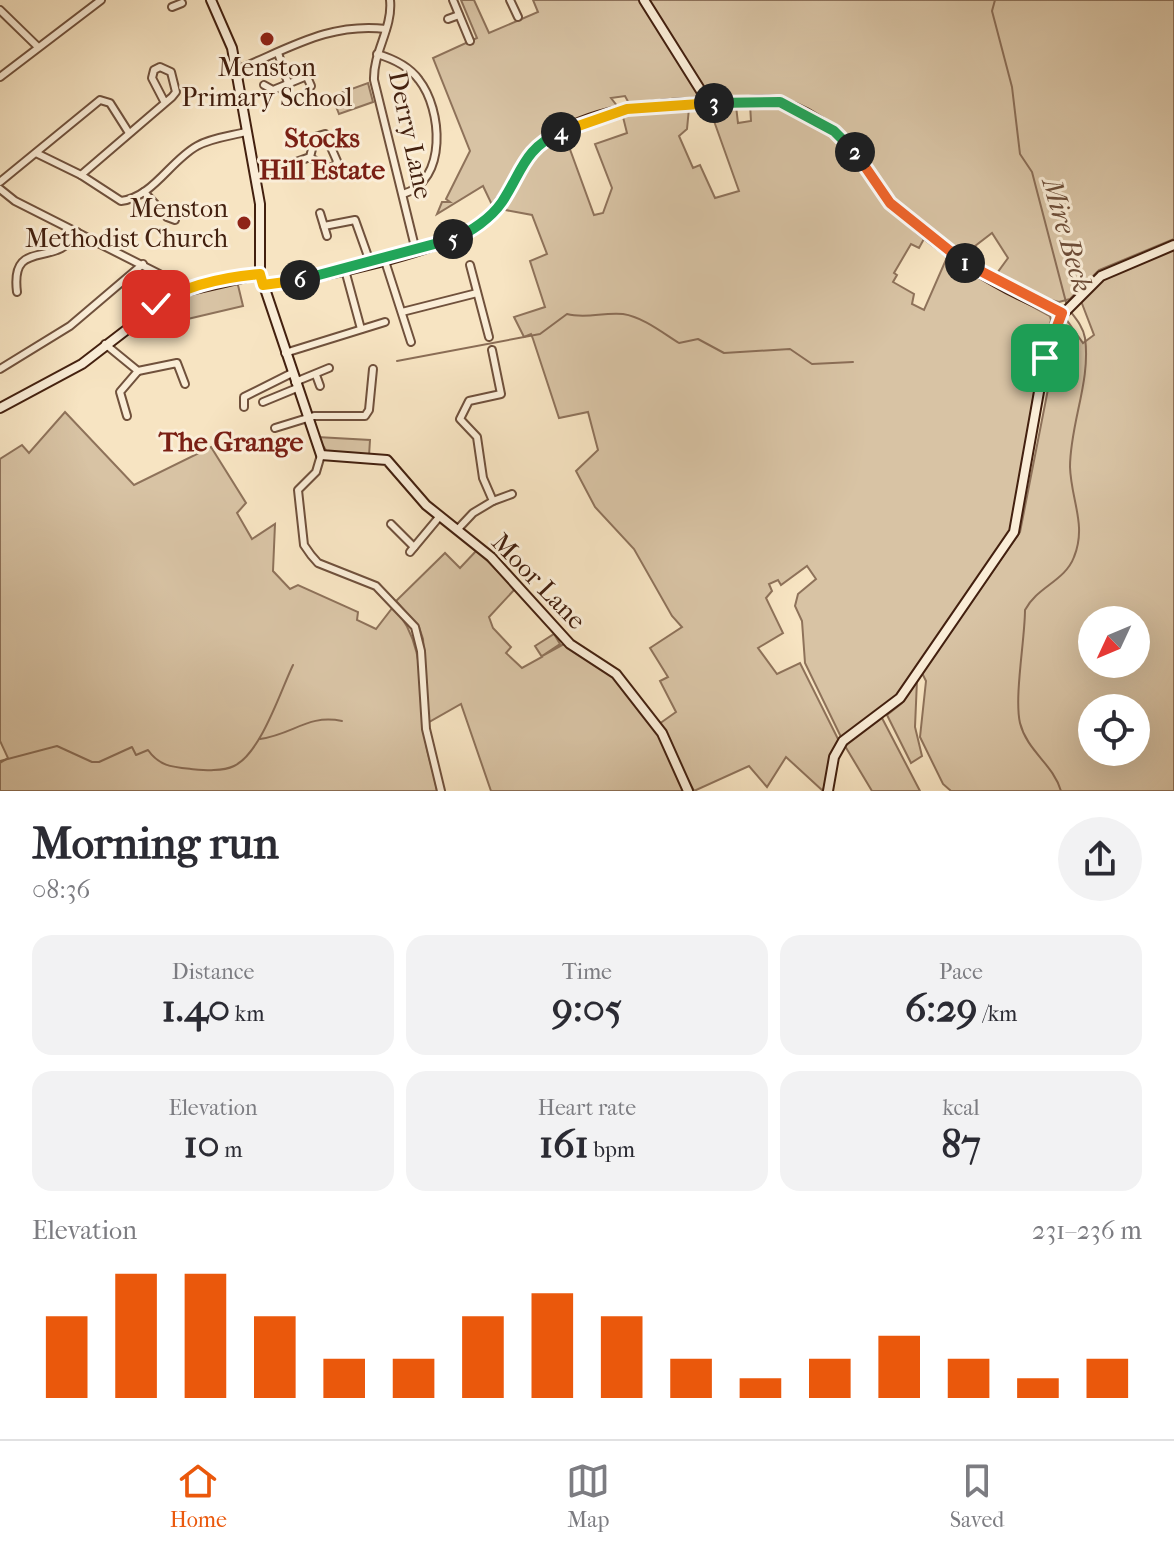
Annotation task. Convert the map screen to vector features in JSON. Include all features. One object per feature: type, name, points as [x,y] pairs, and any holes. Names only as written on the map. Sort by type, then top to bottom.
[{"type":"street","points":[[211,0],[232,48],[262,218],[260,274],[321,455],[316,472],[298,490],[304,545],[318,563],[376,586],[415,627],[421,651],[426,729],[441,791]]},
{"type":"street","name":"Derry Lane","points":[[390,0],[391,15],[377,54],[374,80],[416,251]]},
{"type":"street","points":[[453,0],[470,41]]},
{"type":"street","points":[[510,0],[518,17]]},
{"type":"street","points":[[644,0],[708,102]]},
{"type":"street","points":[[0,77],[98,1]]},
{"type":"street","points":[[172,7],[183,4]]},
{"type":"street","points":[[0,10],[37,46]]},
{"type":"street","points":[[448,19],[459,15]]},
{"type":"street","points":[[234,71],[335,29],[356,26],[386,29]]},
{"type":"street","points":[[278,53],[288,83]]},
{"type":"street","points":[[377,54],[397,61],[414,73],[425,89],[433,112],[435,156],[421,183],[403,194]]},
{"type":"street","points":[[81,175],[165,103],[176,89],[171,72],[160,67],[154,70],[152,78],[165,103]]},
{"type":"street","points":[[273,90],[306,73],[311,86]]},
{"type":"street","points":[[264,85],[273,90],[276,99]]},
{"type":"street","points":[[0,182],[100,100],[110,103],[129,133]]},
{"type":"street","points":[[263,285],[345,270],[457,237],[481,223],[502,203],[518,168],[532,151],[552,136],[627,109],[708,102],[780,102],[834,131],[860,158],[890,203],[945,247],[996,281],[1062,313]]},
{"type":"street","points":[[36,153],[81,175],[121,201],[134,199],[144,192],[194,147],[246,132]]},
{"type":"street","points":[[325,134],[337,161],[335,166],[326,169],[310,157],[315,137],[325,134]]},
{"type":"street","points":[[255,177],[310,157]]},
{"type":"street","points":[[0,189],[15,201],[187,288]]},
{"type":"street","points":[[144,192],[167,217],[175,220]]},
{"type":"street","points":[[320,213],[327,236]]},
{"type":"street","points":[[324,226],[355,220],[370,262]]},
{"type":"street","points":[[17,292],[16,268],[22,259],[59,250],[77,232]]},
{"type":"street","points":[[828,791],[834,757],[843,741],[900,698],[1014,532],[1045,358],[1062,313],[1101,276],[1174,245]]},
{"type":"street","points":[[384,258],[411,342]]},
{"type":"street","points":[[0,369],[70,326],[143,264]]},
{"type":"street","points":[[470,265],[489,337]]},
{"type":"street","points":[[345,270],[361,329]]},
{"type":"street","points":[[0,408],[82,364],[156,304],[187,288],[260,274]]},
{"type":"street","points":[[402,312],[477,293]]},
{"type":"street","points":[[285,353],[385,322]]},
{"type":"street","points":[[105,344],[138,371]]},
{"type":"street","points":[[492,350],[501,394],[469,401],[460,419],[477,437],[483,478],[493,501]]},
{"type":"street","points":[[127,416],[120,392],[138,371],[175,363],[185,384]]},
{"type":"street","points":[[244,407],[244,397],[316,375],[329,368]]},
{"type":"street","points":[[275,428],[307,418],[365,416],[369,410],[373,369]]},
{"type":"street","points":[[316,375],[320,386]]},
{"type":"street","points":[[263,402],[295,381]]},
{"type":"street","name":"Moor Lane","points":[[321,455],[387,460],[413,492],[491,557],[570,644],[616,674],[662,733],[688,791]]},
{"type":"street","points":[[457,530],[473,513],[512,494]]},
{"type":"street","points":[[391,524],[412,550],[440,516]]},
{"type":"shaded area","points":[[461,0],[474,0],[489,33],[538,12],[533,0],[642,0],[702,99],[631,107],[625,96],[611,98],[618,107],[539,142],[519,161],[494,209],[483,186],[437,214],[442,202],[450,202],[446,199],[470,151],[433,58],[477,38]]},
{"type":"shaded area","points":[[647,0],[1174,0],[1174,239],[1099,270],[1070,299],[1059,302],[1032,295],[995,276],[1008,258],[992,233],[962,256],[895,201],[868,162],[812,112],[774,95],[711,99]]},
{"type":"shaded area","points":[[368,83],[373,102],[339,114],[332,96]]},
{"type":"shaded area","points":[[768,103],[792,110],[832,135],[861,169],[883,203],[925,237],[919,248],[911,244],[894,273],[897,275],[893,282],[914,294],[912,304],[924,310],[948,255],[976,276],[1050,316],[1051,320],[1035,386],[1013,527],[897,697],[841,737],[805,663],[802,621],[795,606],[798,594],[816,579],[807,566],[781,585],[778,580],[769,584],[772,591],[766,598],[783,633],[758,648],[777,674],[800,663],[839,741],[832,753],[823,791],[786,757],[767,787],[749,766],[694,791],[659,724],[676,712],[660,681],[668,677],[650,648],[682,627],[672,616],[634,549],[595,507],[576,471],[598,450],[588,412],[559,418],[531,334],[524,337],[514,317],[545,307],[530,261],[547,254],[532,215],[500,209],[507,200],[515,173],[522,162],[564,133],[594,215],[603,213],[612,188],[595,144],[627,133],[622,113],[689,108],[687,129],[679,136],[693,168],[700,165],[715,198],[739,191],[709,107],[736,106],[738,123],[751,121],[750,104]]},
{"type":"shaded area","points":[[1174,247],[1174,791],[951,791],[943,784],[920,737],[926,681],[922,673],[1020,532],[1060,328],[1066,319],[1083,343],[1094,335],[1081,301],[1111,274]]},
{"type":"shaded area","points":[[237,281],[243,306],[179,321],[173,297]]},
{"type":"shaded area","points":[[65,412],[134,485],[211,447],[246,503],[237,513],[252,539],[275,524],[273,571],[290,589],[298,585],[358,612],[357,620],[376,629],[393,607],[412,638],[417,656],[424,731],[437,791],[0,791],[0,763],[8,758],[0,741],[0,459],[22,445],[29,453]]},
{"type":"shaded area","points":[[317,437],[370,440],[369,456],[328,453]]},
{"type":"shaded area","points":[[477,550],[515,589],[489,617],[493,628],[511,647],[506,653],[522,668],[542,657],[535,646],[554,634],[560,644],[542,656],[564,644],[617,677],[654,726],[685,791],[491,791],[461,704],[429,722],[423,639],[419,627],[396,601],[445,553],[460,568]]},
{"type":"shaded area","points":[[917,680],[915,727],[922,756],[911,763],[887,715],[902,703]]},
{"type":"shaded area","points":[[882,718],[920,791],[872,791],[845,746]]},
{"type":"waterway","name":"Mire Beck","points":[[995,0],[992,11],[1012,87],[1020,154],[1032,172],[1067,306]]},
{"type":"waterway","name":"Mire Beck","points":[[1061,791],[1023,733],[1018,698],[1025,610],[1036,595],[1070,565],[1078,545],[1079,523],[1070,467],[1086,354],[1083,330],[1070,311]]},
{"type":"waterway","points":[[397,361],[540,334],[567,314],[623,314],[638,318],[679,343],[698,339],[724,353],[790,349],[812,364],[853,362]]},
{"type":"waterway","points":[[0,761],[57,746],[92,762],[99,762],[132,747],[136,755],[148,750],[161,763],[172,766],[207,770],[229,768],[253,749],[293,665]]},
{"type":"waterway","points":[[260,739],[310,722],[342,721]]},
{"type":"place","name":"Menston Primary School","points":[[267,39]]},
{"type":"place","name":"Menston Methodist Church","points":[[244,223]]},
{"type":"district","name":"Stocks Hill Estate","points":[[322,153]]},
{"type":"district","name":"The Grange","points":[[231,441]]},
{"type":"route","points":[[156,304],[187,288],[260,274],[263,285],[287,283],[416,251],[457,237],[481,223],[502,203],[518,168],[532,151],[552,136],[582,123],[639,107],[769,100],[790,106],[844,139],[890,203],[965,262],[1062,313],[1045,358]]}]
